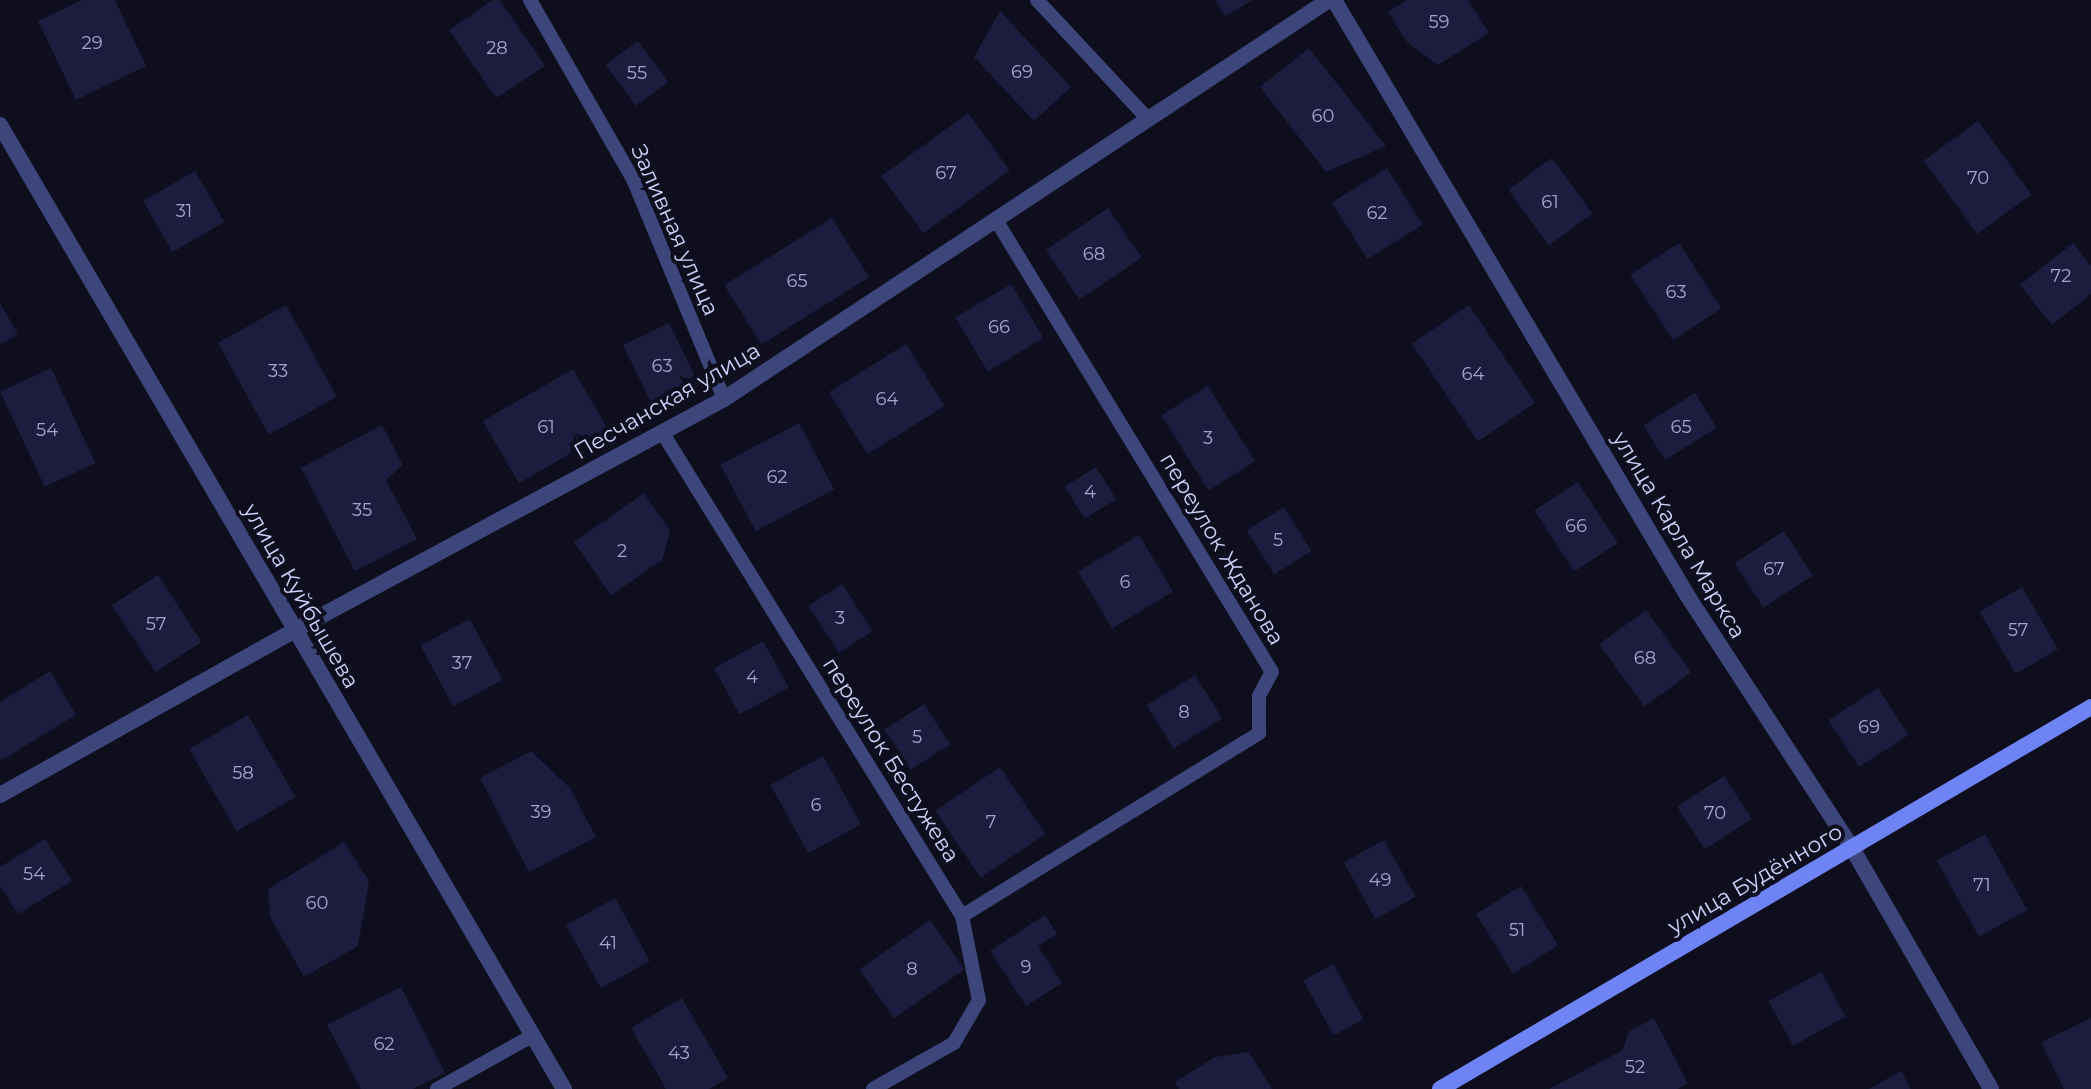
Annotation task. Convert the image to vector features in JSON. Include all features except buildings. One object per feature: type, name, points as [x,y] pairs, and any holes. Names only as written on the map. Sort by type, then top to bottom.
[{"type":"street","name":"Песчанская улица","points":[[0,795],[295,630],[724,399],[1331,0]]},
{"type":"street","name":"улица Карла Маркса","points":[[1331,0],[1687,595],[1852,848],[1991,1089]]},
{"type":"street","name":"улица Куйбышева","points":[[0,125],[564,1089]]},
{"type":"street","name":"улица Будённого","points":[[1440,1089],[2091,707]]},
{"type":"lane","name":"Заливная улица","points":[[530,0],[633,179],[724,399]]},
{"type":"lane","points":[[1037,0],[1148,119]]},
{"type":"lane","name":"переулок Жданова","points":[[962,916],[1259,733],[1259,696],[1272,672],[996,220]]},
{"type":"lane","name":"переулок Бестужева","points":[[662,432],[962,916],[979,1000],[954,1043],[873,1089]]},
{"type":"lane","points":[[437,1089],[532,1036]]}]
